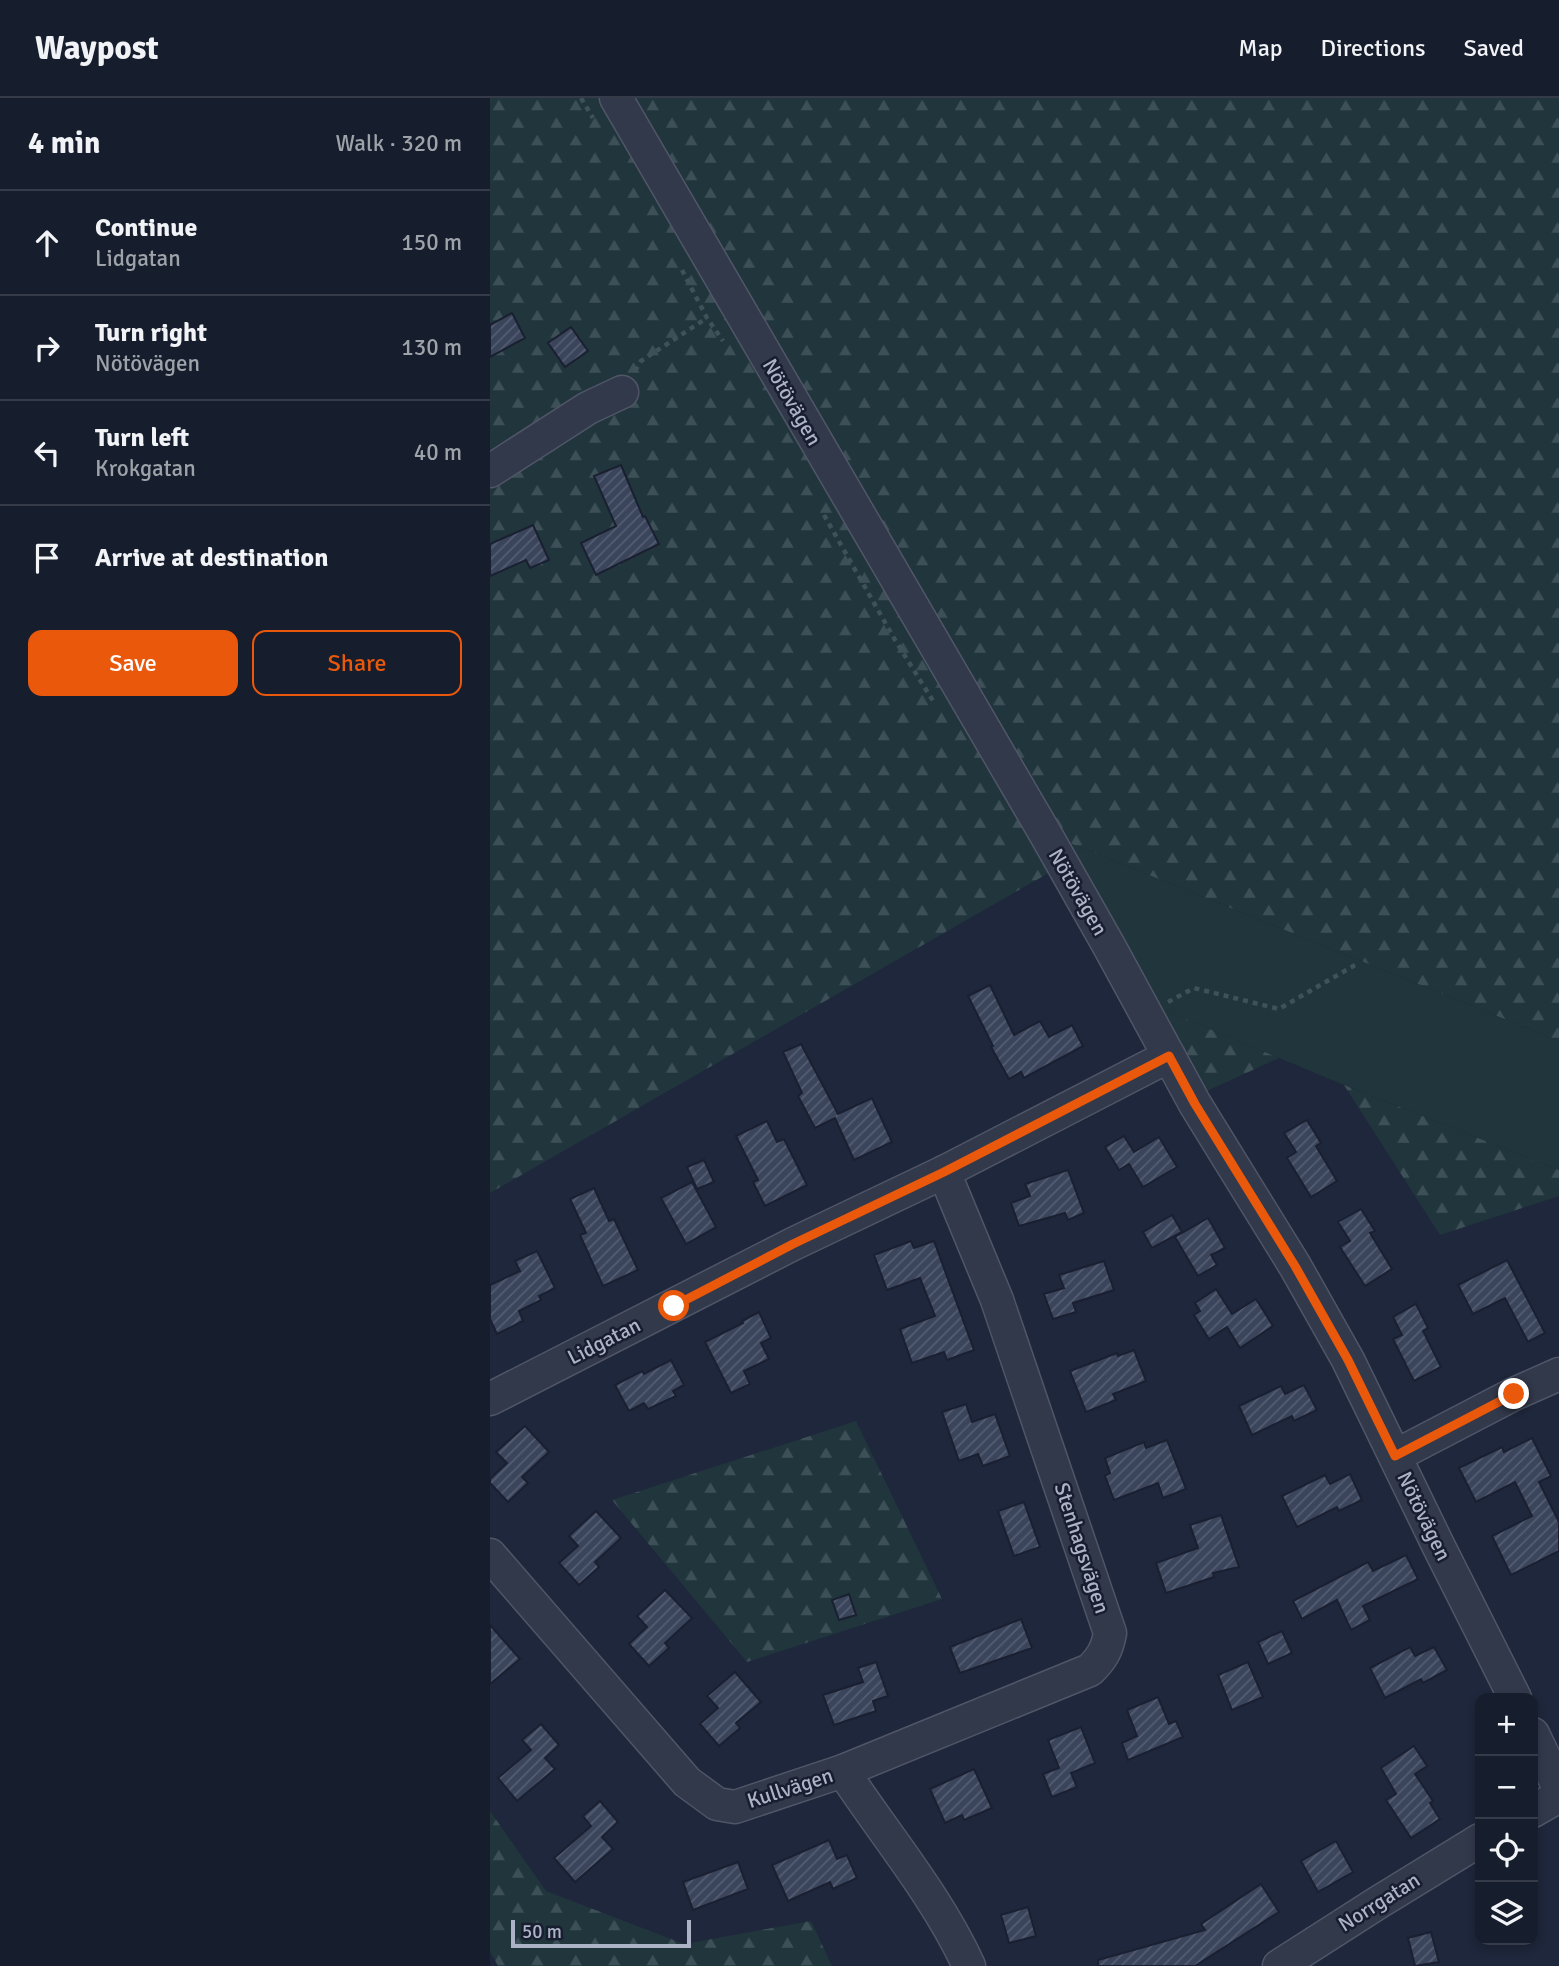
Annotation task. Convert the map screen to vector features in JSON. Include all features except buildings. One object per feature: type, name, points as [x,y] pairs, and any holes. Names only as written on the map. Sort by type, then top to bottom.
[{"type":"street","name":"Nötövägen","points":[[616,98],[1046,835],[1195,1104],[1295,1266],[1348,1360],[1513,1693]]},
{"type":"street","points":[[490,471],[588,408],[622,393]]},
{"type":"street","name":"Lidgatan","points":[[490,1399],[1169,1056]]},
{"type":"street","name":"Stenhagsvägen","points":[[843,1771],[1090,1670],[1101,1659],[1109,1641],[1110,1633],[1032,1399],[997,1300],[944,1172]]},
{"type":"street","points":[[1395,1456],[1514,1394],[1559,1374]]},
{"type":"street","name":"Kullvägen","points":[[490,1555],[687,1782],[717,1804],[735,1807],[843,1771],[911,1868],[957,1940],[969,1966]]},
{"type":"street","points":[[1538,1744],[1559,1788]]},
{"type":"street","points":[[1538,1808],[1559,1796]]},
{"type":"street","name":"Norrgatan","points":[[1279,1966],[1475,1843]]},
{"type":"path","points":[[622,393],[641,361],[707,318]]},
{"type":"path","points":[[1145,1013],[1194,988],[1279,1009],[1355,965]]},
{"type":"green space","points":[[490,98],[599,98],[1054,870],[490,1193]]},
{"type":"green space","points":[[629,98],[1559,98],[1559,1041],[1050,835]]},
{"type":"green space","points":[[1050,835],[1559,1041],[1559,1170],[1135,998]]},
{"type":"green space","points":[[1135,998],[1279,1058],[1189,1099]]},
{"type":"green space","points":[[1344,1085],[1559,1170],[1559,1196],[1440,1235]]},
{"type":"green space","points":[[856,1421],[942,1599],[747,1662],[612,1500]]},
{"type":"green space","points":[[490,1811],[546,1891],[684,1944],[811,1921],[832,1966],[498,1966],[490,1951]]},
{"type":"route","points":[[674,1306],[793,1244],[944,1172],[1169,1056],[1195,1104],[1295,1266],[1348,1360],[1395,1456],[1514,1394]]}]
